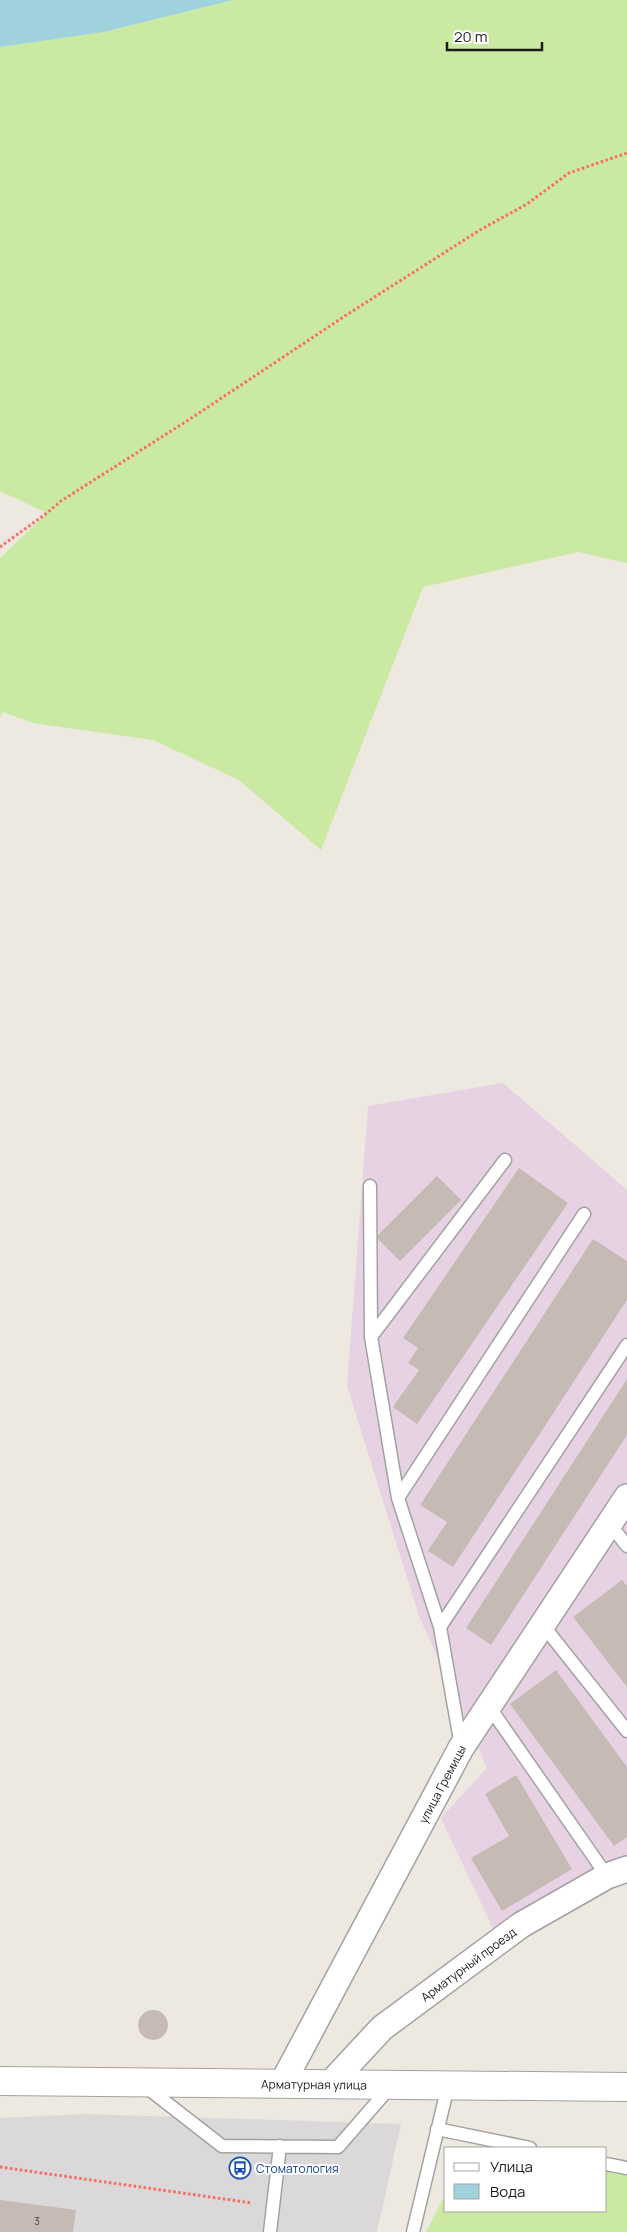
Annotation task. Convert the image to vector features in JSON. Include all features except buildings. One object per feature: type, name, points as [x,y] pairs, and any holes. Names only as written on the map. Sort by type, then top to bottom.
[{"type":"street","name":"улица Гремицы","points":[[282,2084],[462,1748],[488,1705],[627,1498]]},
{"type":"street","name":"Арматурный проезд","points":[[329,2085],[390,2022],[521,1925],[617,1872]]},
{"type":"street","name":"Арматурная улица","points":[[0,2081],[627,2087]]},
{"type":"lane","points":[[371,1338],[505,1160]]},
{"type":"lane","points":[[370,1186],[371,1338],[398,1498],[440,1627],[462,1748]]},
{"type":"lane","points":[[398,1498],[584,1214]]},
{"type":"lane","points":[[440,1627],[627,1345]]},
{"type":"lane","points":[[609,1523],[627,1546]]},
{"type":"lane","points":[[542,1624],[627,1731]]},
{"type":"lane","points":[[488,1705],[617,1872]]},
{"type":"lane","points":[[141,2083],[222,2146],[338,2147],[392,2085]]},
{"type":"lane","points":[[413,2232],[448,2086]]},
{"type":"lane","points":[[437,2129],[525,2147]]},
{"type":"lane","points":[[270,2232],[280,2146]]},
{"type":"lane","points":[[607,2164],[627,2168]]},
{"type":"path","points":[[0,547],[61,501],[359,307],[480,230],[526,204],[569,173],[627,152]]},
{"type":"path","points":[[0,2167],[273,2206]]},
{"type":"shaded area","points":[[503,1083],[627,1190],[627,1856],[504,1952],[441,1818],[487,1768],[419,1616],[347,1386],[368,1106]]},
{"type":"shaded area","points":[[85,2114],[401,2124],[377,2232],[0,2232],[0,2118]]},
{"type":"green space","points":[[233,0],[627,0],[627,563],[578,552],[423,587],[321,850],[239,780],[153,740],[33,723],[3,712],[0,718],[0,558],[47,513],[0,491],[0,47],[104,32]]},
{"type":"green space","points":[[607,2166],[627,2168],[627,2232],[426,2232],[444,2197],[444,2212],[607,2212]]},
{"type":"water","points":[[0,0],[233,0],[104,32],[0,47]]},
{"type":"place","name":"Стоматология","points":[[240,2168]]}]
